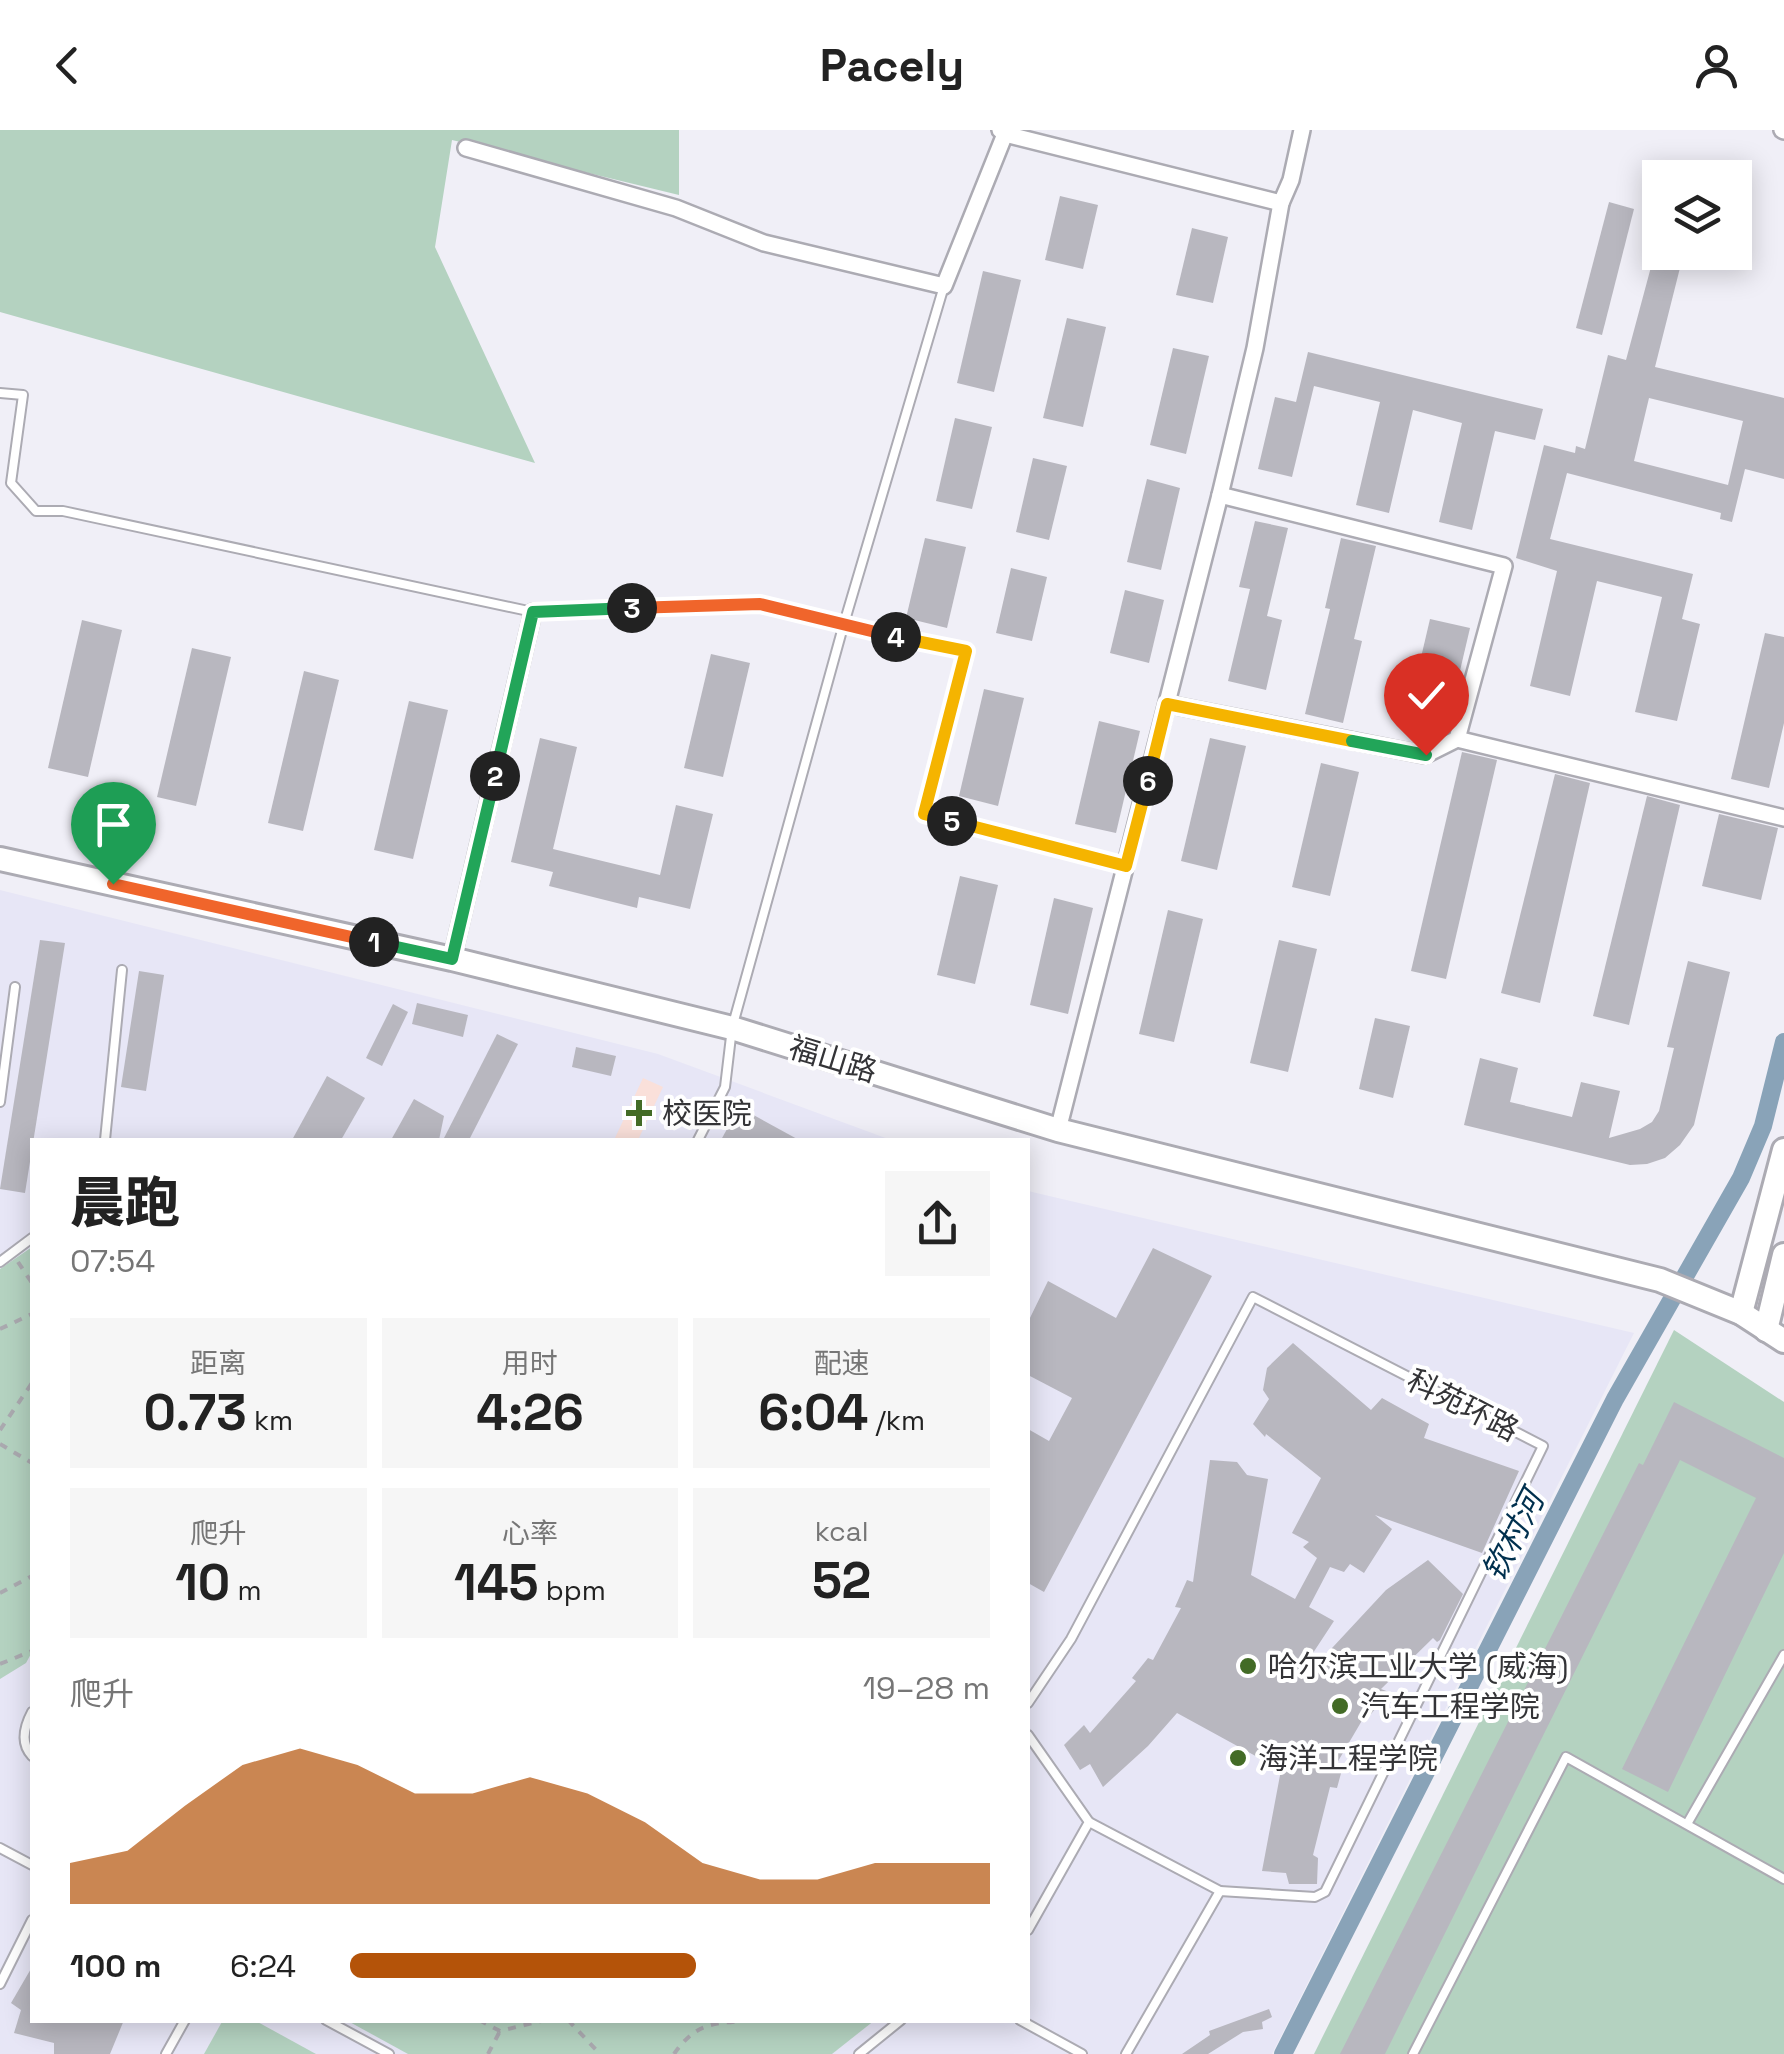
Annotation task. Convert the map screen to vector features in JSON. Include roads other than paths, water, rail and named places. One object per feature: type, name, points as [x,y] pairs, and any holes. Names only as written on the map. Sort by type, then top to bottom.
[{"type":"main road","name":"福山路","points":[[0,859],[452,959],[732,1028],[1058,1130],[1660,1280],[1741,1313]]},
{"type":"main road","points":[[1784,1150],[1741,1313],[1775,1336],[1784,1255]]},
{"type":"street","points":[[1058,1130],[1220,494],[1255,348],[1281,203],[1291,180],[1302,130]]},
{"type":"street","points":[[466,148],[676,208],[764,243],[944,286],[1003,132],[1281,203]]},
{"type":"street","points":[[1220,494],[1504,566],[1457,739]]},
{"type":"street","points":[[452,959],[533,612]]},
{"type":"street","points":[[1167,704],[1426,755],[1457,739],[1784,818]]},
{"type":"lane","points":[[699,1138],[724,1087],[732,1028],[843,626],[944,286]]},
{"type":"lane","points":[[0,393],[23,395],[11,483],[36,511],[64,511],[533,612],[760,604],[966,651],[924,814],[1126,866]]},
{"type":"lane","points":[[105,1138],[122,970]]},
{"type":"lane","points":[[0,1102],[15,986]]},
{"type":"lane","points":[[0,1262],[30,1240]]},
{"type":"lane","name":"科苑环路","points":[[1030,1700],[1071,1638],[1253,1297],[1543,1446],[1325,1892],[1315,1897],[1220,1891]]},
{"type":"lane","points":[[1688,1824],[1784,1654]]},
{"type":"lane","points":[[30,1718],[24,1738],[30,1753]]},
{"type":"lane","points":[[1030,1738],[1089,1822],[1220,1891],[1126,2054]]},
{"type":"lane","points":[[1413,2054],[1566,1757],[1784,1879]]},
{"type":"lane","points":[[1030,1926],[1089,1822]]},
{"type":"lane","points":[[0,1848],[30,1863]]},
{"type":"lane","points":[[0,1984],[30,1924]]},
{"type":"lane","points":[[166,2054],[183,2023]]},
{"type":"lane","points":[[332,2023],[389,2054]]},
{"type":"lane","points":[[860,2054],[897,2023]]},
{"type":"lane","points":[[1025,2023],[1082,2054]]},
{"type":"waterway","name":"钦村河","points":[[1283,2054],[1615,1399],[1741,1178],[1763,1126],[1784,1042]]},
{"type":"place","name":"校医院","points":[[639,1113]]},
{"type":"place","name":"哈尔滨工业大学 (威海)","points":[[1248,1666]]},
{"type":"place","name":"汽车工程学院","points":[[1340,1706]]},
{"type":"place","name":"海洋工程学院","points":[[1238,1758]]}]
